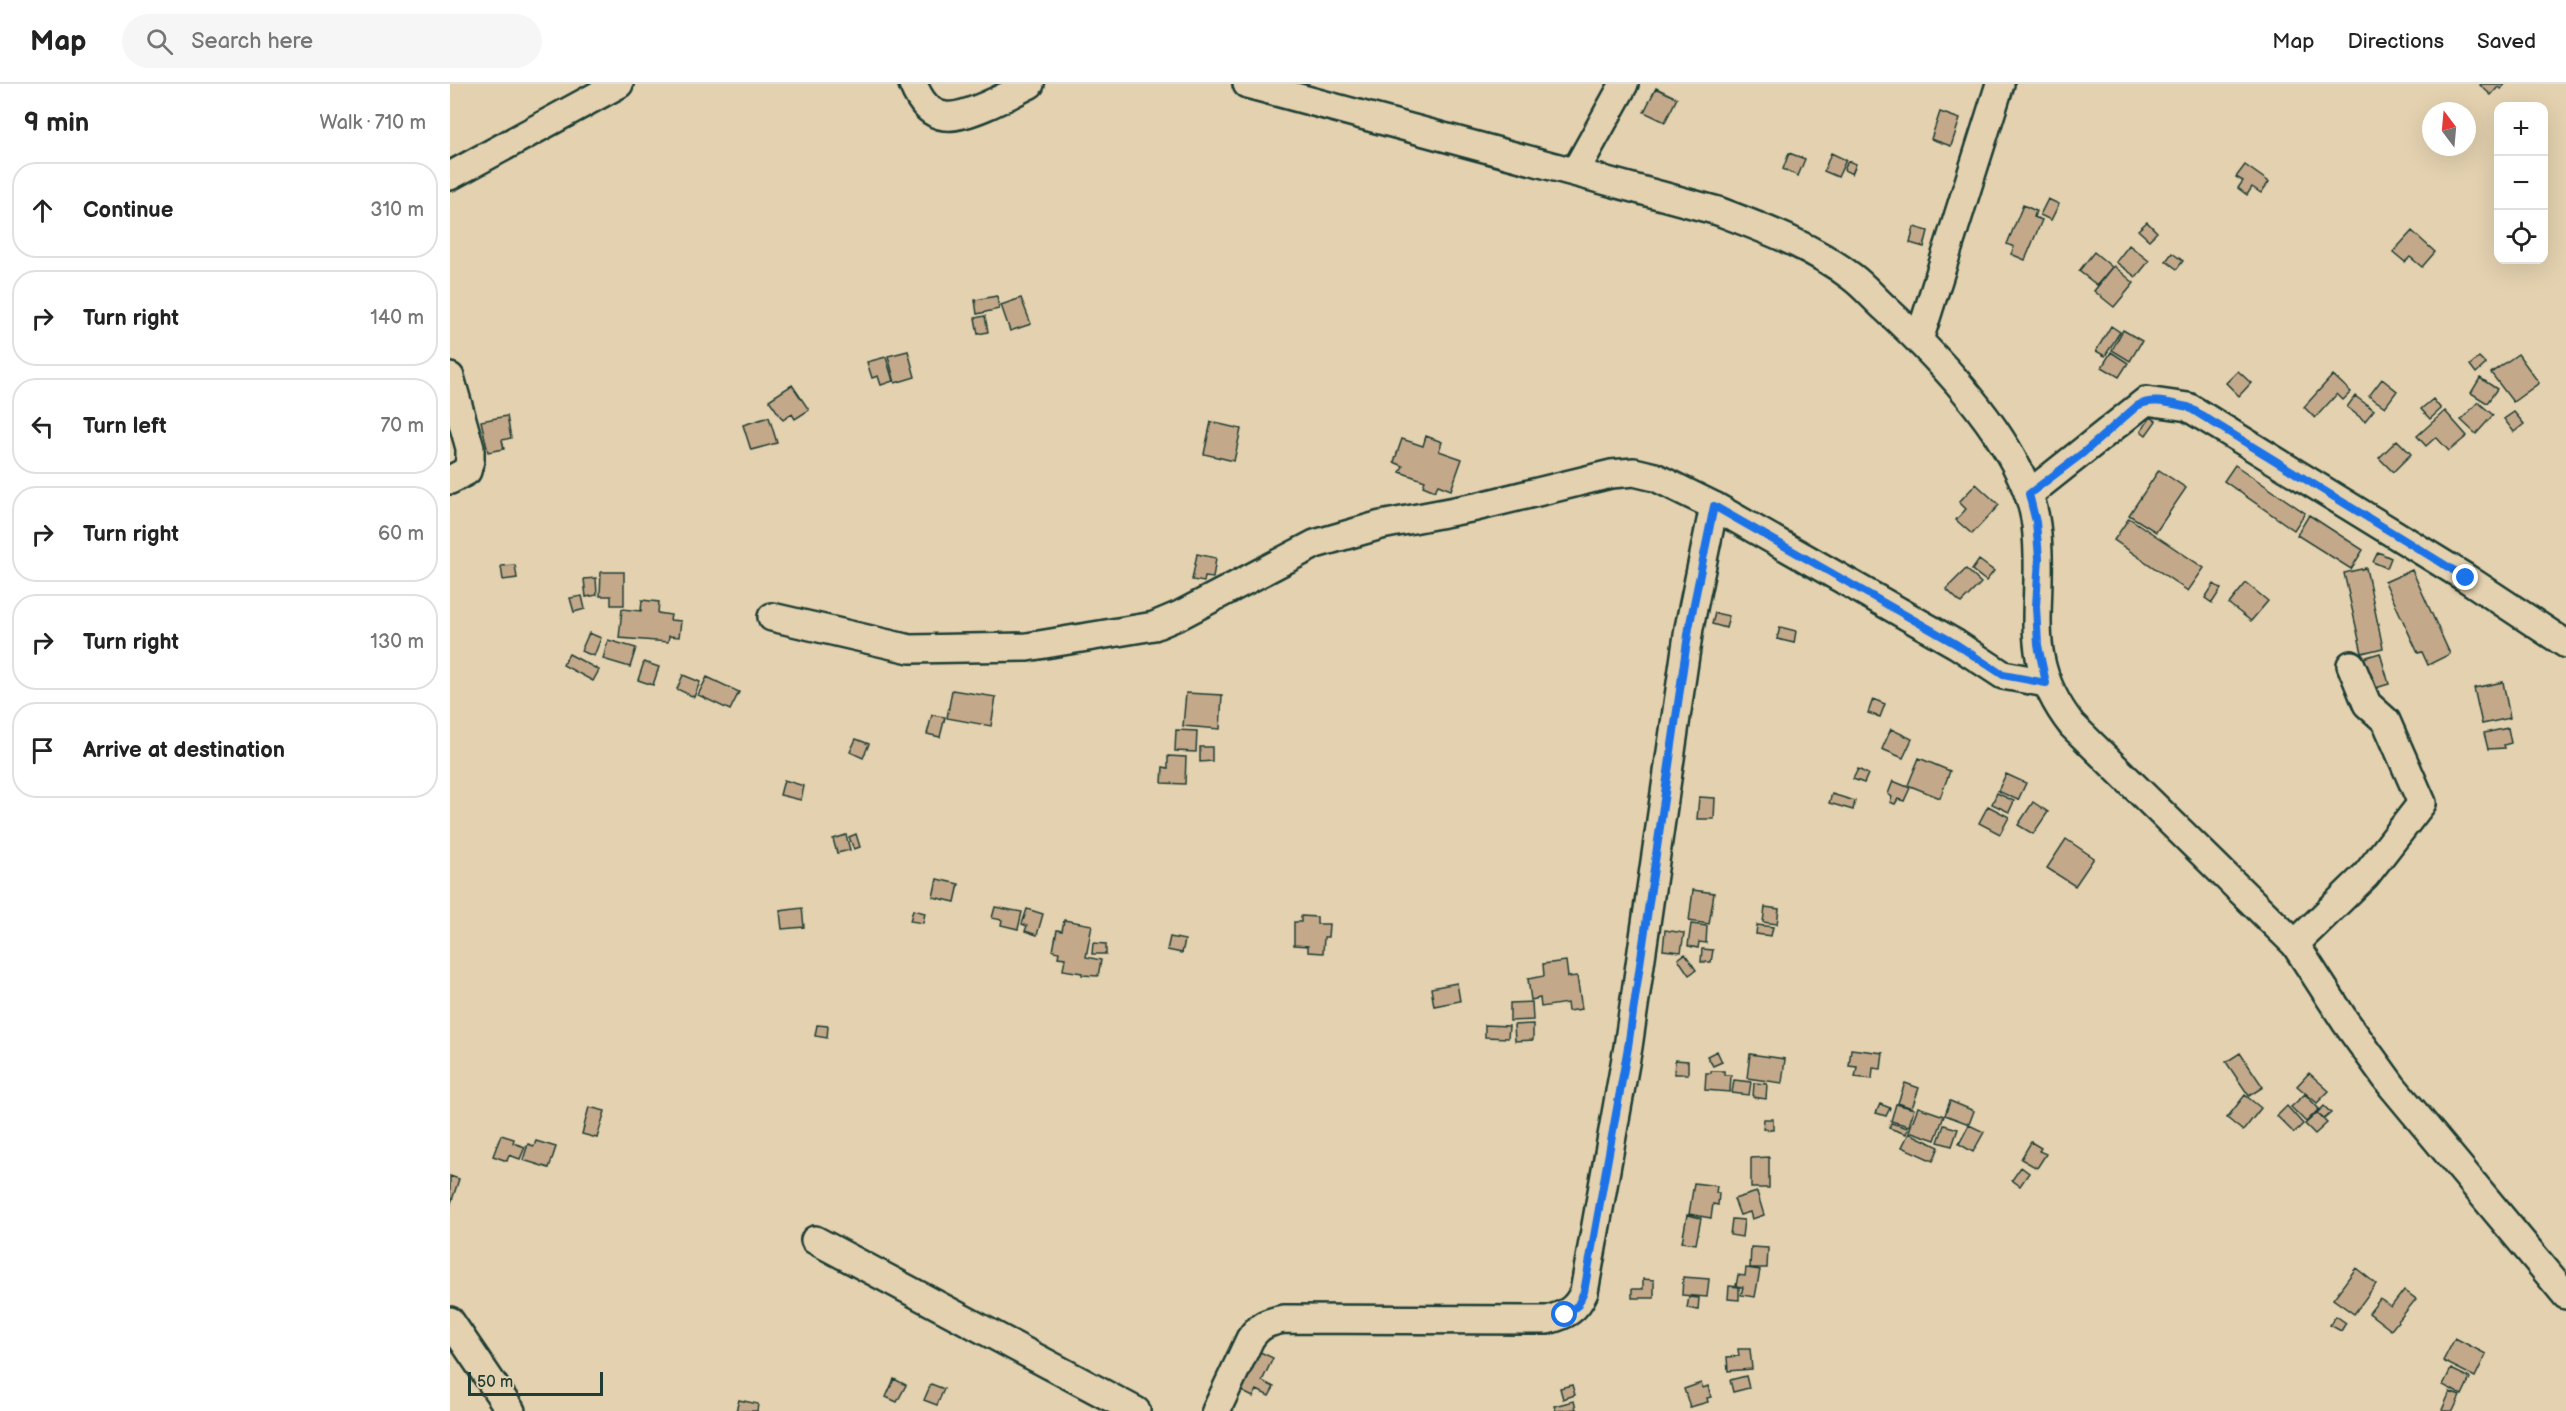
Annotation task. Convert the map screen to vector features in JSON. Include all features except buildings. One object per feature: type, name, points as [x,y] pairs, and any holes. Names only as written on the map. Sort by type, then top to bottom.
[{"type":"street","points":[[450,176],[619,84]]},
{"type":"street","points":[[913,84],[918,97],[929,110],[946,117],[972,111],[1030,84]]},
{"type":"street","points":[[1248,84],[1718,211],[1789,238],[1851,277],[1919,340],[1966,395],[2016,464],[2029,494],[2036,522],[2039,558],[2036,606],[2038,645],[2046,683],[2056,704],[2072,725],[2295,944],[2345,1021],[2392,1086],[2566,1294]]},
{"type":"street","points":[[1575,172],[1624,84]]},
{"type":"street","points":[[1919,340],[2000,84]]},
{"type":"street","points":[[450,377],[470,448],[467,471],[450,480]]},
{"type":"street","points":[[2029,494],[2146,401],[2188,407],[2466,578],[2566,644]]},
{"type":"street","points":[[772,617],[909,649],[1027,647],[1154,626],[1180,615],[1315,544],[1381,525],[1476,507],[1611,474],[1634,472],[1655,477],[1714,506],[1956,644],[2003,675],[2046,683]]},
{"type":"street","points":[[1216,1411],[1250,1339],[1257,1328],[1269,1321],[1284,1319],[1547,1320],[1565,1315],[1578,1305],[1584,1292],[1628,1047],[1689,628],[1714,506]]},
{"type":"street","points":[[2295,944],[2367,875],[2422,803],[2386,721],[2367,704],[2351,666]]},
{"type":"street","points":[[815,1240],[1136,1411]]},
{"type":"street","points":[[450,1321],[511,1411]]},
{"type":"route","points":[[1565,1315],[1578,1305],[1584,1292],[1628,1047],[1689,628],[1714,506],[1956,644],[2003,675],[2046,683],[2038,645],[2036,606],[2039,558],[2036,522],[2029,494],[2146,401],[2188,407],[2466,578]]}]
